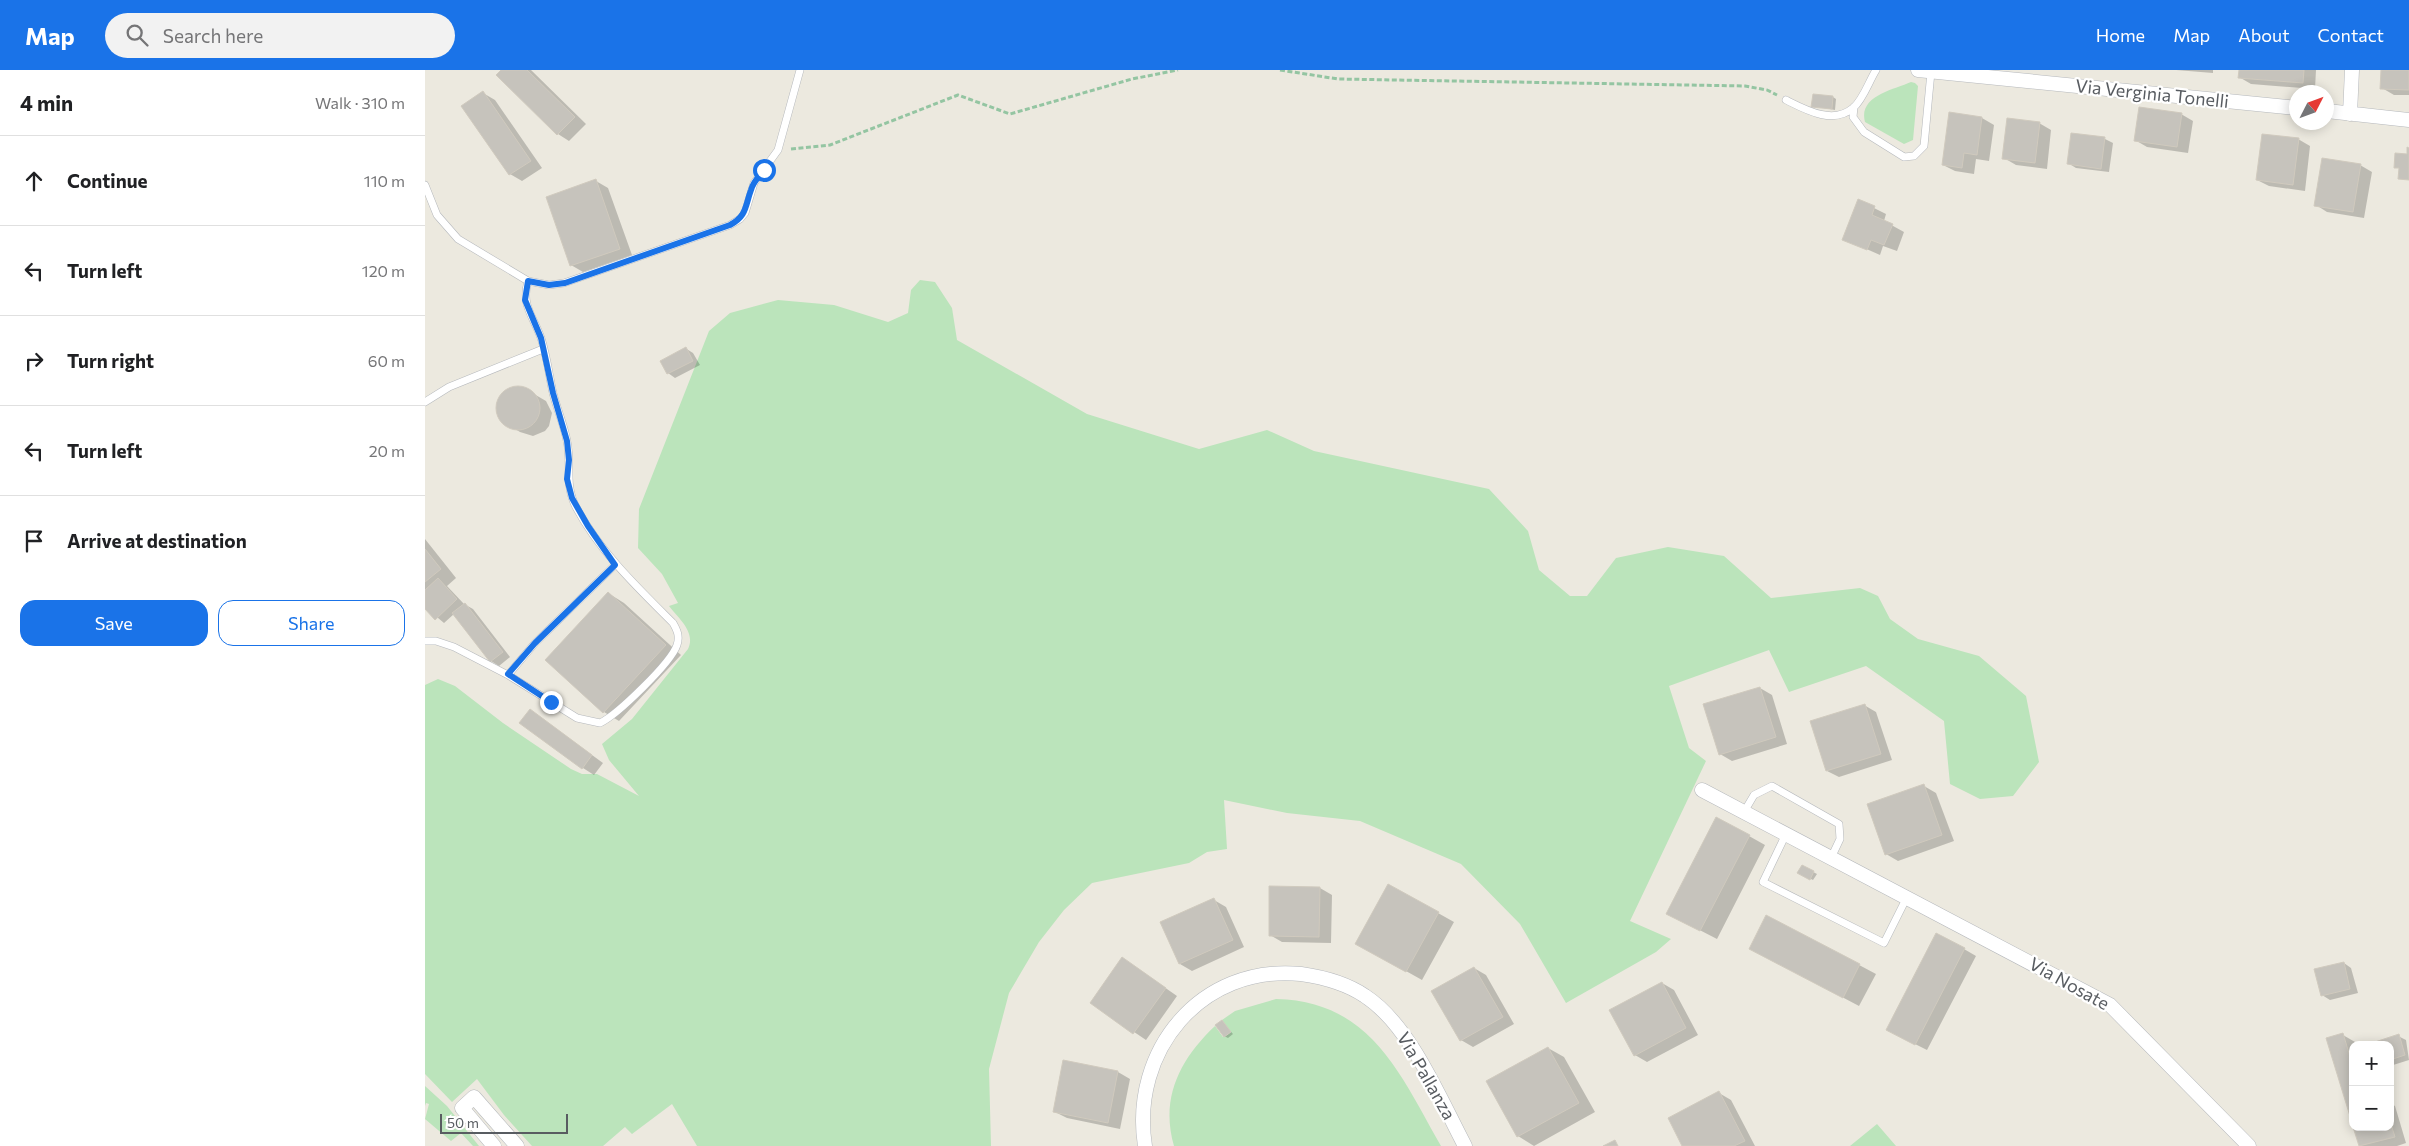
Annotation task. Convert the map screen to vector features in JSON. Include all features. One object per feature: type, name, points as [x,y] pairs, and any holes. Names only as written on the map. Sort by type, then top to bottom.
[{"type":"street","points":[[2350,114],[2352,70]]},
{"type":"street","name":"Via Verginia Tonelli","points":[[1925,71],[2289,107]]},
{"type":"street","points":[[2334,112],[2409,120]]},
{"type":"street","name":"Via Nosate","points":[[1702,790],[2110,1005],[2249,1146]]},
{"type":"street","name":"Via Pallanza","points":[[1145,1146],[1142,1106],[1148,1081],[1171,1032],[1183,1016],[1197,1003],[1223,986],[1250,977],[1287,973],[1312,975],[1341,984],[1365,996],[1379,1008],[1403,1034],[1465,1146]]},
{"type":"street","points":[[494,1146],[462,1108],[474,1097],[517,1146]]},
{"type":"lane","points":[[425,185],[437,215],[453,235],[528,281],[549,285],[565,283],[735,222],[745,213],[754,183],[778,150],[800,70]]},
{"type":"lane","points":[[1876,70],[1854,107],[1853,117],[1863,132],[1904,157],[1914,156],[1925,146],[1925,71]]},
{"type":"lane","points":[[1786,100],[1806,111],[1825,116],[1841,114],[1854,107]]},
{"type":"lane","points":[[425,641],[454,647],[508,674],[577,718],[588,722],[600,723],[623,707],[655,674],[677,647],[678,630],[615,565],[588,526],[572,498],[567,479],[569,460],[567,441],[543,349],[525,300],[528,281]]},
{"type":"lane","points":[[425,402],[449,387],[543,349]]},
{"type":"lane","points":[[508,674],[535,643],[615,565]]},
{"type":"lane","points":[[1744,812],[1754,795],[1772,786],[1839,824],[1840,839],[1831,858]]},
{"type":"lane","points":[[1786,834],[1763,882],[1884,943],[1907,897]]},
{"type":"path","points":[[778,150],[829,145],[957,95],[1010,114],[1132,79],[1179,70]]},
{"type":"path","points":[[1281,70],[1338,79],[1745,86],[1767,90],[1786,100]]},
{"type":"green space","points":[[1911,82],[1918,86],[1913,140],[1904,144],[1865,122],[1864,113],[1872,100],[1879,95]]},
{"type":"green space","points":[[920,280],[935,282],[952,308],[957,340],[1087,414],[1199,449],[1267,430],[1314,451],[1489,489],[1528,531],[1539,570],[1570,596],[1587,596],[1616,558],[1668,547],[1724,556],[1771,598],[1860,588],[1878,596],[1890,619],[1918,639],[1979,656],[2026,696],[2039,762],[2013,796],[1980,799],[1950,784],[1944,721],[1866,666],[1789,692],[1769,650],[1669,686],[1689,748],[1706,761],[1630,921],[1671,939],[1656,952],[1566,1003],[1520,924],[1461,864],[1360,821],[1287,813],[1224,800],[1227,849],[1207,852],[1189,863],[1092,883],[1064,910],[1039,942],[1009,993],[989,1069],[991,1146],[697,1146],[672,1104],[632,1134],[625,1127],[603,1146],[532,1146],[504,1115],[477,1079],[452,1102],[425,1074],[425,685],[438,679],[455,686],[503,723],[571,769],[582,774],[597,774],[639,796],[609,760],[602,744],[632,719],[688,649],[690,643],[688,631],[669,606],[678,603],[662,574],[638,548],[639,509],[709,331],[730,313],[778,300],[834,305],[888,322],[908,313],[911,290]]},
{"type":"green space","points":[[1276,999],[1309,1003],[1336,1013],[1359,1027],[1379,1046],[1396,1068],[1441,1146],[1174,1146],[1170,1128],[1172,1096],[1176,1080],[1192,1052],[1215,1026],[1223,1037],[1230,1032],[1222,1020],[1235,1011]]},
{"type":"green space","points":[[425,1086],[447,1106],[479,1146],[473,1146],[461,1133],[451,1141],[425,1119],[429,1104],[426,1103],[425,1106]]},
{"type":"green space","points":[[1877,1124],[1896,1146],[1850,1146]]},
{"type":"building","points":[[501,70],[527,70],[575,117],[557,135],[496,75]]},
{"type":"building","points":[[2239,70],[2304,70],[2303,83],[2238,78]]},
{"type":"building","points":[[2381,70],[2409,70],[2409,90],[2380,89]]},
{"type":"building","points":[[483,91],[531,161],[509,175],[461,106]]},
{"type":"building","points":[[1813,94],[1833,96],[1832,109],[1811,107]]},
{"type":"building","points":[[2139,107],[2182,113],[2177,147],[2134,141]]},
{"type":"building","points":[[1949,112],[1982,117],[1977,155],[1964,153],[1962,168],[1942,165]]},
{"type":"building","points":[[2007,118],[2040,122],[2035,163],[2002,159]]},
{"type":"building","points":[[2071,133],[2105,137],[2101,169],[2067,164]]},
{"type":"building","points":[[2262,134],[2299,138],[2293,185],[2256,180]]},
{"type":"building","points":[[2407,147],[2409,148],[2409,180],[2398,179],[2399,168],[2394,168],[2395,153],[2407,154]]},
{"type":"building","points":[[2322,158],[2361,164],[2353,212],[2314,206]]},
{"type":"building","points":[[596,179],[620,249],[570,266],[546,197]]},
{"type":"building","points":[[1858,199],[1875,206],[1872,215],[1893,224],[1884,245],[1871,240],[1867,250],[1842,240]]},
{"type":"building","points":[[686,347],[693,361],[667,374],[660,361]]},
{"type":"building","points":[[518,386],[530,390],[536,396],[540,408],[536,420],[530,426],[518,430],[506,426],[500,420],[496,408],[500,396],[506,390]]},
{"type":"building","points":[[425,549],[441,569],[425,582]]},
{"type":"building","points":[[438,578],[457,599],[435,620],[425,609],[425,590]]},
{"type":"building","points":[[608,592],[666,645],[603,713],[545,660]]},
{"type":"building","points":[[465,603],[503,652],[490,662],[452,613]]},
{"type":"building","points":[[1760,687],[1776,737],[1719,755],[1703,704]]},
{"type":"building","points":[[1865,704],[1881,754],[1826,771],[1810,721]]},
{"type":"building","points":[[530,709],[592,755],[582,769],[519,723]]},
{"type":"building","points":[[1924,784],[1942,835],[1885,855],[1867,804]]},
{"type":"building","points":[[1716,817],[1750,835],[1700,931],[1666,914]]},
{"type":"building","points":[[1802,865],[1814,871],[1810,880],[1797,873]]},
{"type":"building","points":[[1388,884],[1439,912],[1406,972],[1355,944]]},
{"type":"building","points":[[1269,886],[1320,887],[1319,937],[1269,936]]},
{"type":"building","points":[[1214,898],[1233,940],[1179,964],[1160,922]]},
{"type":"building","points":[[1766,915],[1860,964],[1843,998],[1749,949]]},
{"type":"building","points":[[1936,933],[1965,948],[1915,1045],[1886,1030]]},
{"type":"building","points":[[1122,957],[1166,988],[1133,1034],[1090,1003]]},
{"type":"building","points":[[2344,962],[2350,989],[2321,996],[2314,969]]},
{"type":"building","points":[[1474,967],[1503,1017],[1460,1041],[1431,991]]},
{"type":"building","points":[[1662,982],[1686,1028],[1634,1056],[1609,1010]]},
{"type":"building","points":[[1222,1020],[1231,1032],[1224,1037],[1215,1025]]},
{"type":"building","points":[[2343,1033],[2349,1053],[2349,1113],[2326,1038]]},
{"type":"building","points":[[2399,1034],[2405,1055],[2394,1059],[2394,1041],[2378,1041]]},
{"type":"building","points":[[1548,1047],[1579,1103],[1517,1137],[1486,1081]]},
{"type":"building","points":[[1063,1060],[1118,1071],[1108,1123],[1053,1112]]},
{"type":"building","points":[[1719,1091],[1745,1141],[1734,1146],[1682,1146],[1668,1118]]},
{"type":"building","points":[[2354,1131],[2393,1131],[2395,1137],[2359,1146]]},
{"type":"building","points":[[1615,1140],[1618,1146],[1603,1146]]},
{"type":"route","points":[[551,702],[508,674],[535,643],[615,565],[577,508],[568,486],[569,460],[567,441],[553,393],[541,338],[525,300],[528,281],[549,285],[565,283],[730,225],[740,219],[745,213],[751,189],[764,170]]}]
